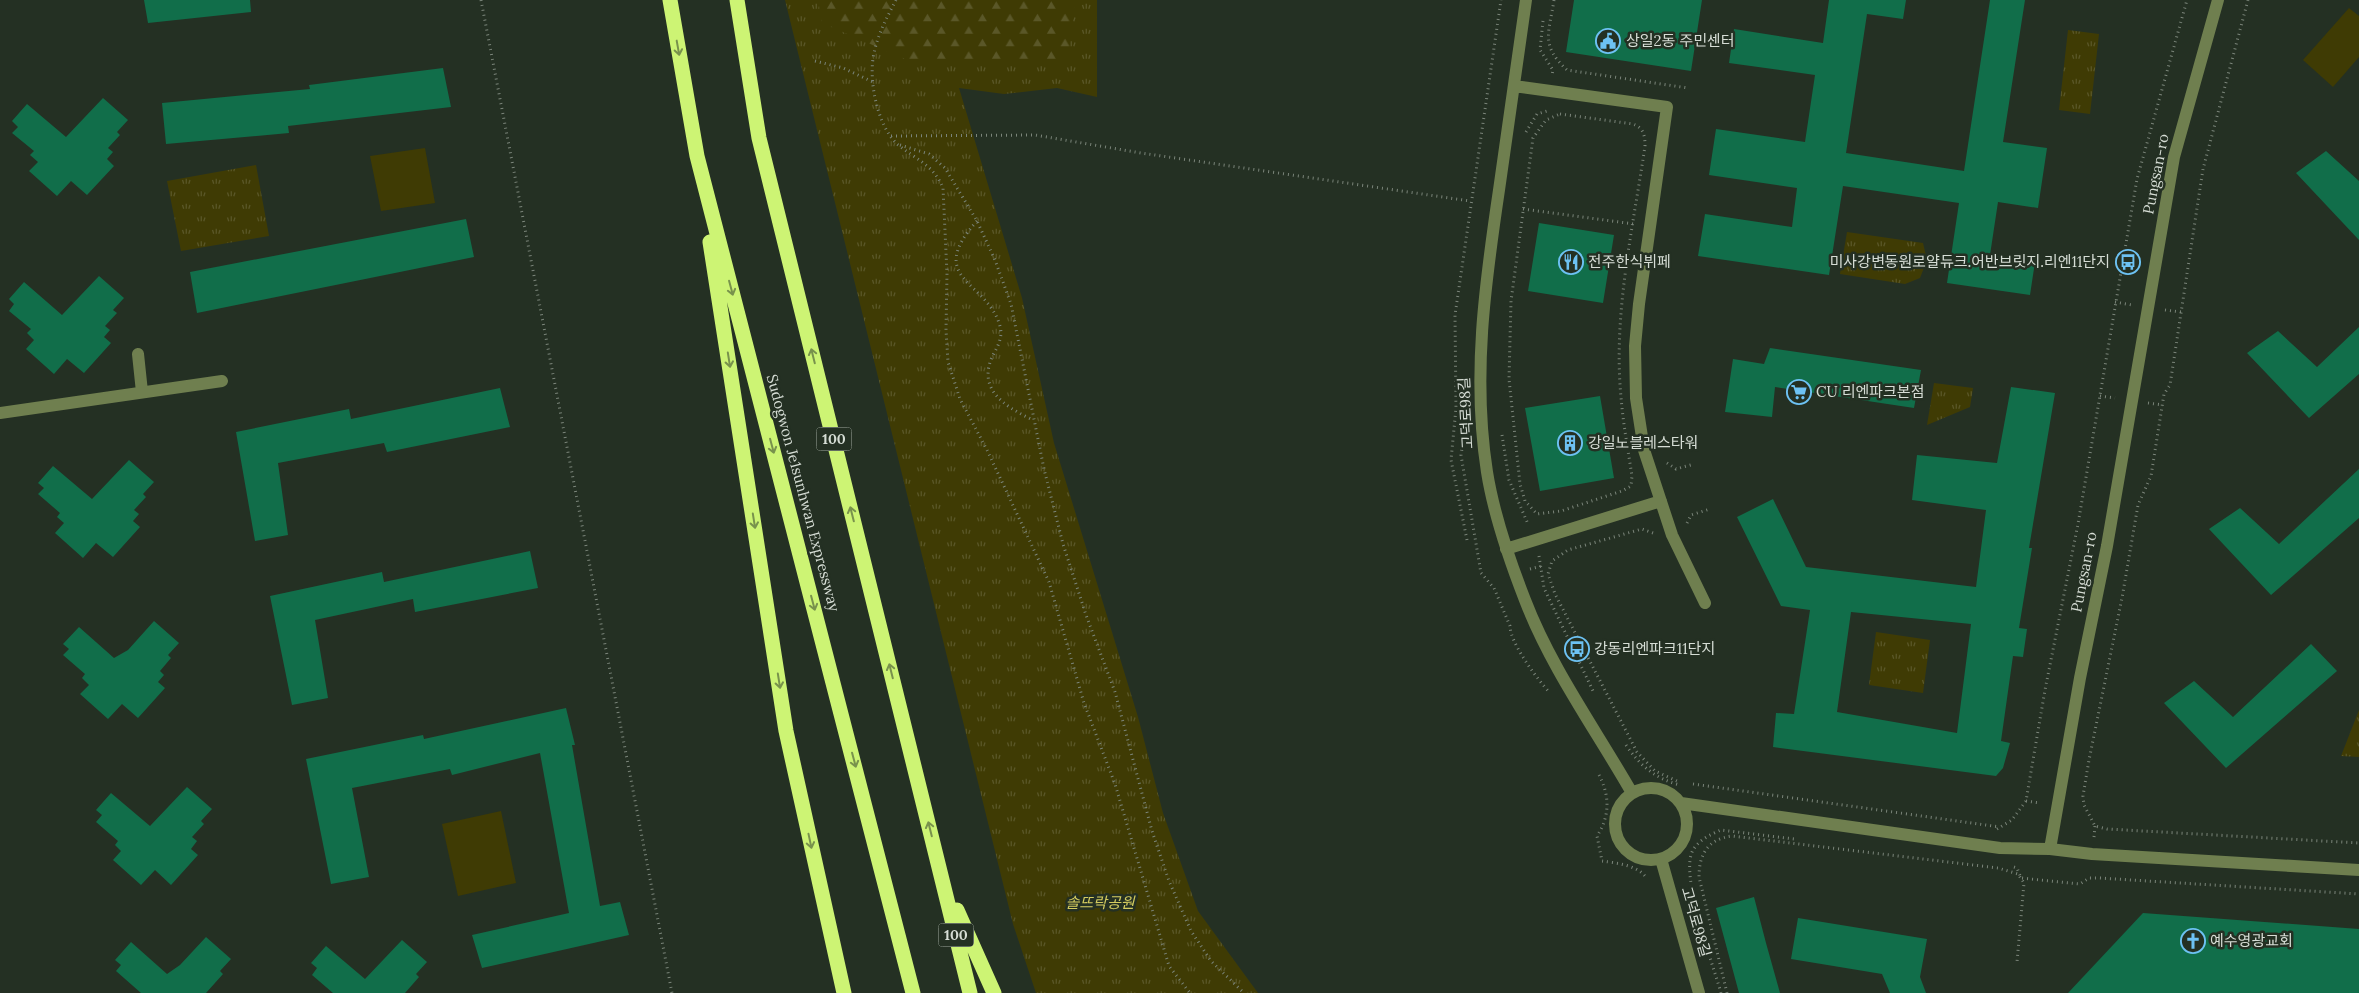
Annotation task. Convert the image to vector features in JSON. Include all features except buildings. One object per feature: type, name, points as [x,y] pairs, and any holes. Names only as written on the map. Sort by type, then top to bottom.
[{"type":"highway","name":"Sudogwon Je1sunhwan Expressway","points":[[670,0],[697,156],[913,993]]},
{"type":"highway","name":"100","points":[[737,0],[759,138],[970,993]]},
{"type":"highway","points":[[697,156],[786,731],[844,993]]},
{"type":"highway","points":[[942,876],[994,993]]},
{"type":"street","name":"고덕로98길","points":[[1526,0],[1486,275],[1480,336],[1484,446],[1492,498],[1506,549],[1525,600],[1545,646],[1632,793]]},
{"type":"street","name":"Pungsan-ro","points":[[2050,849],[2080,678],[2107,546],[2174,157],[2218,0]]},
{"type":"street","points":[[1514,86],[1667,107],[1640,294],[1635,346],[1636,398],[1644,450],[1672,535],[1705,603]]},
{"type":"street","points":[[138,354],[142,392]]},
{"type":"street","points":[[0,413],[222,381]]},
{"type":"street","points":[[1506,549],[1661,501]]},
{"type":"street","points":[[1651,787],[1663,789],[1681,803],[1688,825],[1680,847],[1661,859],[1650,861],[1629,853],[1621,845],[1616,835],[1614,824],[1616,813],[1621,802],[1632,793],[1651,787]]},
{"type":"street","points":[[1681,803],[2000,848],[2050,849],[2092,854],[2359,870]]},
{"type":"street","name":"고덕로98길","points":[[1661,859],[1699,993]]},
{"type":"path","points":[[481,0],[672,993]]},
{"type":"path","points":[[896,0],[873,54],[873,82],[877,106],[890,136],[897,144],[929,166],[938,176],[943,188],[948,274],[946,330],[948,362],[960,400],[987,450],[1050,582],[1084,703],[1115,784],[1169,966],[1190,993]]},
{"type":"path","points":[[1554,0],[1548,39],[1550,51],[1567,70],[1688,88]]},
{"type":"path","points":[[1693,784],[2003,828],[2021,811],[2026,801],[2045,690],[2078,524],[2136,179],[2187,0]]},
{"type":"path","points":[[2248,0],[2203,169],[2170,385],[2164,394],[2151,476],[2138,505],[2122,598],[2088,760],[2083,796],[2084,805],[2095,826],[2107,829],[2359,842]]},
{"type":"path","points":[[1543,19],[1540,50],[1553,70]]},
{"type":"path","points":[[815,61],[843,68],[873,82]]},
{"type":"path","points":[[1525,137],[1526,131],[1537,114],[1548,111]]},
{"type":"path","points":[[1571,114],[1639,126],[1644,134],[1645,146],[1623,292],[1620,343],[1620,396],[1632,476],[1631,486],[1622,491],[1561,511],[1537,514],[1525,501],[1520,484],[1508,379],[1511,301],[1523,209],[1533,138],[1546,120],[1553,116],[1571,114]]},
{"type":"path","points":[[890,136],[1035,134],[1141,153],[1470,201]]},
{"type":"path","points":[[897,144],[921,150],[938,161],[956,184],[977,221],[995,260],[1011,304],[1034,420],[1063,544],[1114,692],[1150,822],[1169,880],[1191,931],[1211,961],[1244,993]]},
{"type":"path","points":[[1523,209],[1634,224]]},
{"type":"path","points":[[977,221],[960,243],[956,255],[957,266],[962,278],[970,288],[980,294],[988,303],[1000,326],[1002,336],[988,371],[989,385],[997,398],[1034,420]]},
{"type":"path","points":[[1501,427],[1509,480],[1526,519]]},
{"type":"path","points":[[1663,456],[1667,463],[1676,469],[1694,464]]},
{"type":"path","points":[[1655,534],[1648,529],[1642,529],[1568,550],[1552,561],[1548,574],[1555,594],[1637,752],[1655,771],[1677,780]]},
{"type":"path","points":[[1474,532],[1481,573],[1494,588],[1510,626],[1510,632],[1515,645],[1537,680],[1554,697]]},
{"type":"path","points":[[1542,566],[1547,593],[1595,695]]},
{"type":"path","points":[[1624,742],[1642,766],[1652,774],[1677,785],[1714,791]]},
{"type":"path","points":[[1594,766],[1605,787],[1608,805],[1603,828],[1597,836],[1602,861],[1634,868],[1645,876],[1648,883]]},
{"type":"path","points":[[1711,834],[1693,850],[1689,863],[1691,886],[1721,993]]},
{"type":"path","points":[[1727,993],[1699,877],[1699,863],[1704,851],[1721,838],[1745,836],[2003,869],[2018,874],[2024,883],[2017,962]]},
{"type":"path","points":[[2021,878],[2080,884],[2089,878],[2099,878],[2359,894]]},
{"type":"green space","name":"솔뜨락공원","points":[[785,0],[1097,0],[1097,97],[1057,88],[1004,94],[959,88],[1022,298],[1054,443],[1138,717],[1163,813],[1198,911],[1258,993],[1036,993],[1013,924]]},
{"type":"green space","points":[[818,0],[1075,0],[1068,60],[914,63],[822,23]]},
{"type":"green space","points":[[2349,8],[2359,16],[2359,57],[2333,87],[2303,60]]},
{"type":"green space","points":[[2068,30],[2099,34],[2090,114],[2059,110]]},
{"type":"green space","points":[[425,148],[435,203],[381,211],[370,156]]},
{"type":"green space","points":[[256,165],[269,236],[181,251],[167,181]]},
{"type":"green space","points":[[1847,232],[1923,243],[1927,260],[1920,278],[1905,284],[1840,274]]},
{"type":"green space","points":[[1934,383],[1973,388],[1970,407],[1927,425]]},
{"type":"green space","points":[[1876,632],[1930,640],[1923,693],[1869,685]]},
{"type":"green space","points":[[2359,710],[2359,757],[2341,756]]},
{"type":"green space","points":[[501,811],[516,883],[458,896],[442,824]]},
{"type":"place","name":"상일2동 주민센터","points":[[1608,41]]},
{"type":"place","name":"전주한식뷔페","points":[[1571,262]]},
{"type":"place","name":"미사강변동원로얄듀크.어반브릿지.리엔11단지","points":[[2128,262]]},
{"type":"place","name":"CU 리엔파크본점","points":[[1799,392]]},
{"type":"place","name":"강일노블레스타워","points":[[1570,443]]},
{"type":"place","name":"강동리엔파크11단지","points":[[1577,649]]},
{"type":"place","name":"예수영광교회","points":[[2193,941]]}]
